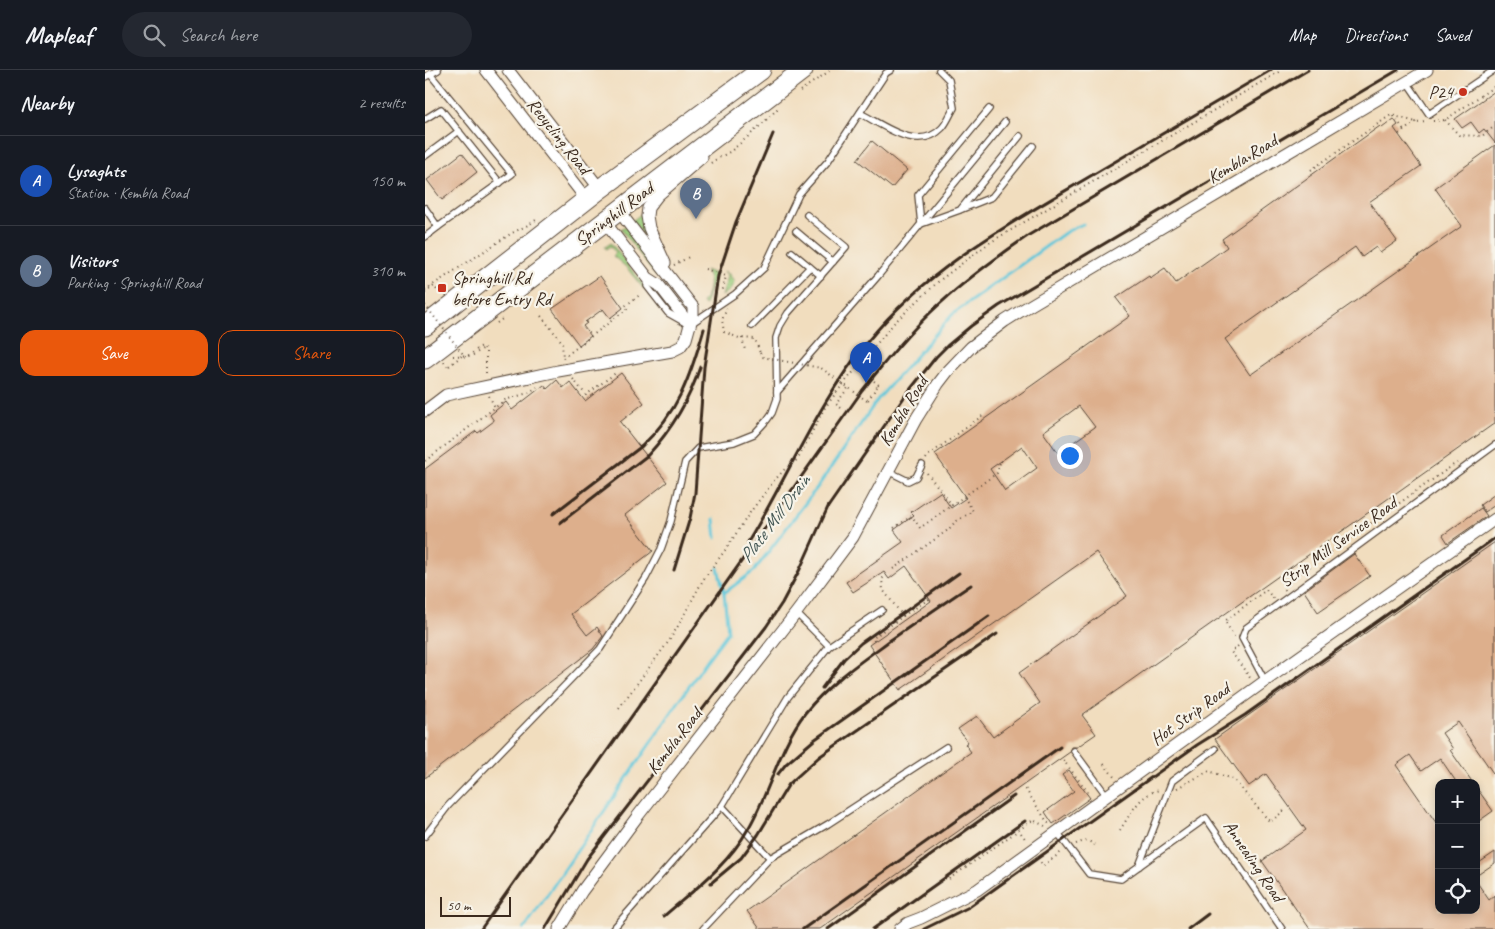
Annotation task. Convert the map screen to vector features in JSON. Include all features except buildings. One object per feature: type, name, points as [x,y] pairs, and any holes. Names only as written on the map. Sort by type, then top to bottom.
[{"type":"main road","name":"Springhill Road","points":[[425,326],[593,194],[761,70]]},
{"type":"main road","name":"Springhill Road","points":[[434,360],[611,216],[803,70]]},
{"type":"main road","points":[[593,194],[611,216]]},
{"type":"street","name":"Recycling Road","points":[[486,70],[593,194]]},
{"type":"street","name":"Recycling Road","points":[[508,70],[593,194]]},
{"type":"street","name":"Kembla Road","points":[[559,929],[582,891],[637,817],[853,537],[916,419],[938,384],[971,347],[1005,321],[1427,70]]},
{"type":"street","points":[[425,411],[446,395],[563,370],[672,351],[683,344],[694,312],[693,306],[649,228],[647,216],[650,204],[744,115]]},
{"type":"street","points":[[611,216],[672,271]]},
{"type":"street","points":[[611,216],[648,278],[659,285],[690,325]]},
{"type":"street","points":[[659,285],[672,271]]},
{"type":"street","name":"Hot Strip Road","points":[[899,929],[977,890],[1495,519]]},
{"type":"lane","points":[[425,237],[513,174],[429,74],[438,70]]},
{"type":"lane","points":[[648,278],[647,286],[668,313],[690,325],[735,294],[764,268],[799,194],[828,161],[886,73],[891,70]]},
{"type":"lane","points":[[860,113],[904,136],[923,139],[941,129],[954,108],[949,80],[939,70]]},
{"type":"lane","points":[[1407,82],[1429,114],[1494,70]]},
{"type":"lane","points":[[425,119],[441,109],[500,183]]},
{"type":"lane","points":[[921,224],[918,196],[989,109]]},
{"type":"lane","points":[[777,392],[879,276],[1005,122]]},
{"type":"lane","points":[[425,156],[459,131]]},
{"type":"lane","points":[[960,210],[1019,136]]},
{"type":"lane","points":[[921,224],[992,197],[1033,146]]},
{"type":"lane","points":[[425,208],[438,228]]},
{"type":"lane","points":[[425,836],[454,800],[600,649],[636,594],[661,549],[671,521],[685,462],[698,448],[734,442],[754,434],[772,413],[777,392],[775,346],[777,332],[788,313],[847,247],[807,215]]},
{"type":"lane","points":[[797,231],[833,262]]},
{"type":"lane","points":[[792,252],[821,276]]},
{"type":"lane","points":[[752,326],[810,266]]},
{"type":"lane","name":"Strip Mill Service Road","points":[[1265,682],[1242,638],[1246,628],[1495,445]]},
{"type":"lane","points":[[888,472],[907,481],[916,477],[922,465]]},
{"type":"lane","points":[[613,929],[722,806],[788,697],[829,646],[882,610]]},
{"type":"lane","points":[[796,613],[829,646]]},
{"type":"lane","points":[[703,929],[770,858],[828,824],[946,747]]},
{"type":"lane","points":[[1139,866],[1172,781],[1215,749]]},
{"type":"lane","points":[[1074,751],[1107,796]]},
{"type":"lane","points":[[722,806],[770,858]]},
{"type":"lane","name":"Annealing Road","points":[[1057,832],[1089,874],[1121,879],[1206,818],[1282,929]]},
{"type":"path","points":[[793,96],[831,70]]},
{"type":"path","points":[[619,708],[673,634],[703,580],[751,511],[773,482],[798,459],[825,409],[836,393],[894,323],[940,280],[989,243],[1282,70]]},
{"type":"path","points":[[1311,170],[1391,115],[1416,122],[1445,120],[1495,86]]},
{"type":"path","points":[[704,168],[729,152],[766,121],[785,102]]},
{"type":"path","points":[[1394,116],[1404,130]]},
{"type":"path","points":[[1445,120],[1459,135],[1482,136],[1495,126]]},
{"type":"path","points":[[1399,134],[1416,122]]},
{"type":"path","points":[[425,292],[512,233],[544,214]]},
{"type":"path","points":[[672,271],[689,257]]},
{"type":"path","points":[[705,269],[726,276],[721,297]]},
{"type":"path","points":[[434,285],[439,293]]},
{"type":"path","points":[[563,358],[627,309],[625,306],[641,294]]},
{"type":"path","points":[[425,305],[464,354],[467,358],[480,347],[482,346],[485,349],[473,355],[451,356]]},
{"type":"path","points":[[727,306],[722,325],[727,334],[756,340],[762,357],[821,368],[867,401],[879,385],[874,380]]},
{"type":"path","points":[[541,316],[562,342],[564,378],[572,377],[586,396],[617,372]]},
{"type":"path","points":[[742,338],[745,350]]},
{"type":"path","points":[[434,360],[448,367],[464,354]]},
{"type":"path","points":[[425,461],[505,400],[528,393],[541,384]]},
{"type":"path","points":[[841,408],[836,404],[848,388]]},
{"type":"path","points":[[952,505],[935,485],[922,465],[928,454],[982,416]]},
{"type":"path","points":[[891,435],[895,429]]},
{"type":"path","points":[[1252,680],[1231,652],[1238,647],[1225,621],[1266,590],[1273,598],[1284,591],[1288,583],[1299,574],[1464,458]]},
{"type":"path","points":[[894,528],[911,516],[921,528],[997,473],[1000,463]]},
{"type":"path","points":[[893,569],[973,510],[964,496]]},
{"type":"path","points":[[903,616],[929,599]]},
{"type":"path","points":[[1063,760],[1088,792]]},
{"type":"path","points":[[1103,764],[1116,780]]},
{"type":"path","points":[[1170,789],[1177,788],[1209,771],[1233,779],[1270,822],[1285,810]]},
{"type":"path","points":[[949,879],[1033,820],[1045,826],[1048,823],[1024,787]]},
{"type":"path","points":[[1120,830],[1142,799],[1156,791],[1163,790]]},
{"type":"path","points":[[1018,829],[1043,866],[1068,848],[1087,840],[1098,847]]},
{"type":"green space","points":[[641,214],[643,228],[651,244],[632,221]]},
{"type":"green space","points":[[625,226],[662,273],[659,276],[655,275],[621,229]]},
{"type":"green space","points":[[611,243],[645,287],[643,288],[626,267],[613,256],[616,253],[610,246],[606,249],[605,247]]},
{"type":"green space","points":[[705,270],[715,274],[705,305],[702,303],[707,295],[709,278]]},
{"type":"green space","points":[[724,271],[730,275],[734,282],[730,290],[722,296],[728,276]]},
{"type":"waterway","name":"Plate Mill Drain","points":[[524,929],[728,632],[724,593],[754,571],[819,485],[878,399],[953,314],[1066,232],[1083,224]]},
{"type":"waterway","points":[[714,519],[716,538]]},
{"type":"waterway","points":[[718,568],[724,593]]},
{"type":"railway","points":[[748,542],[819,414],[850,364],[868,341],[915,293],[941,271],[995,233],[1271,70]]},
{"type":"railway","points":[[481,929],[862,391],[894,351],[921,322],[965,282],[1029,235],[1308,70]]},
{"type":"railway","points":[[545,929],[587,859],[766,627],[782,603],[800,569],[828,507],[905,396],[936,357],[971,326],[999,306],[1398,70]]},
{"type":"railway","points":[[674,570],[690,518],[695,493],[704,367],[718,276],[736,222],[773,134]]},
{"type":"railway","points":[[553,514],[642,446],[655,433],[682,392],[694,363],[704,329]]},
{"type":"railway","points":[[560,523],[648,455],[679,414],[691,391],[700,367]]},
{"type":"railway","points":[[924,929],[969,907],[1197,745],[1245,715],[1495,538]]},
{"type":"railway","points":[[822,688],[844,659],[861,643],[959,573]]},
{"type":"railway","points":[[664,916],[710,876],[740,842],[756,815],[788,740],[814,702],[858,664],[971,585]]},
{"type":"railway","points":[[778,774],[786,764],[814,740],[989,616]]},
{"type":"railway","points":[[711,883],[741,858],[758,835],[789,784],[819,757],[997,634]]},
{"type":"railway","points":[[803,929],[1060,747]]},
{"type":"railway","points":[[828,929],[1014,796]]},
{"type":"railway","points":[[873,929],[1025,821]]},
{"type":"railway","points":[[1188,929],[1208,914]]},
{"type":"place","name":"P24","points":[[1463,92]]},
{"type":"place","name":"Visitors","points":[[696,219]]},
{"type":"place","name":"Springhill Rd before Entry Rd","points":[[442,288]]},
{"type":"place","name":"Lysaghts","points":[[866,383]]}]
